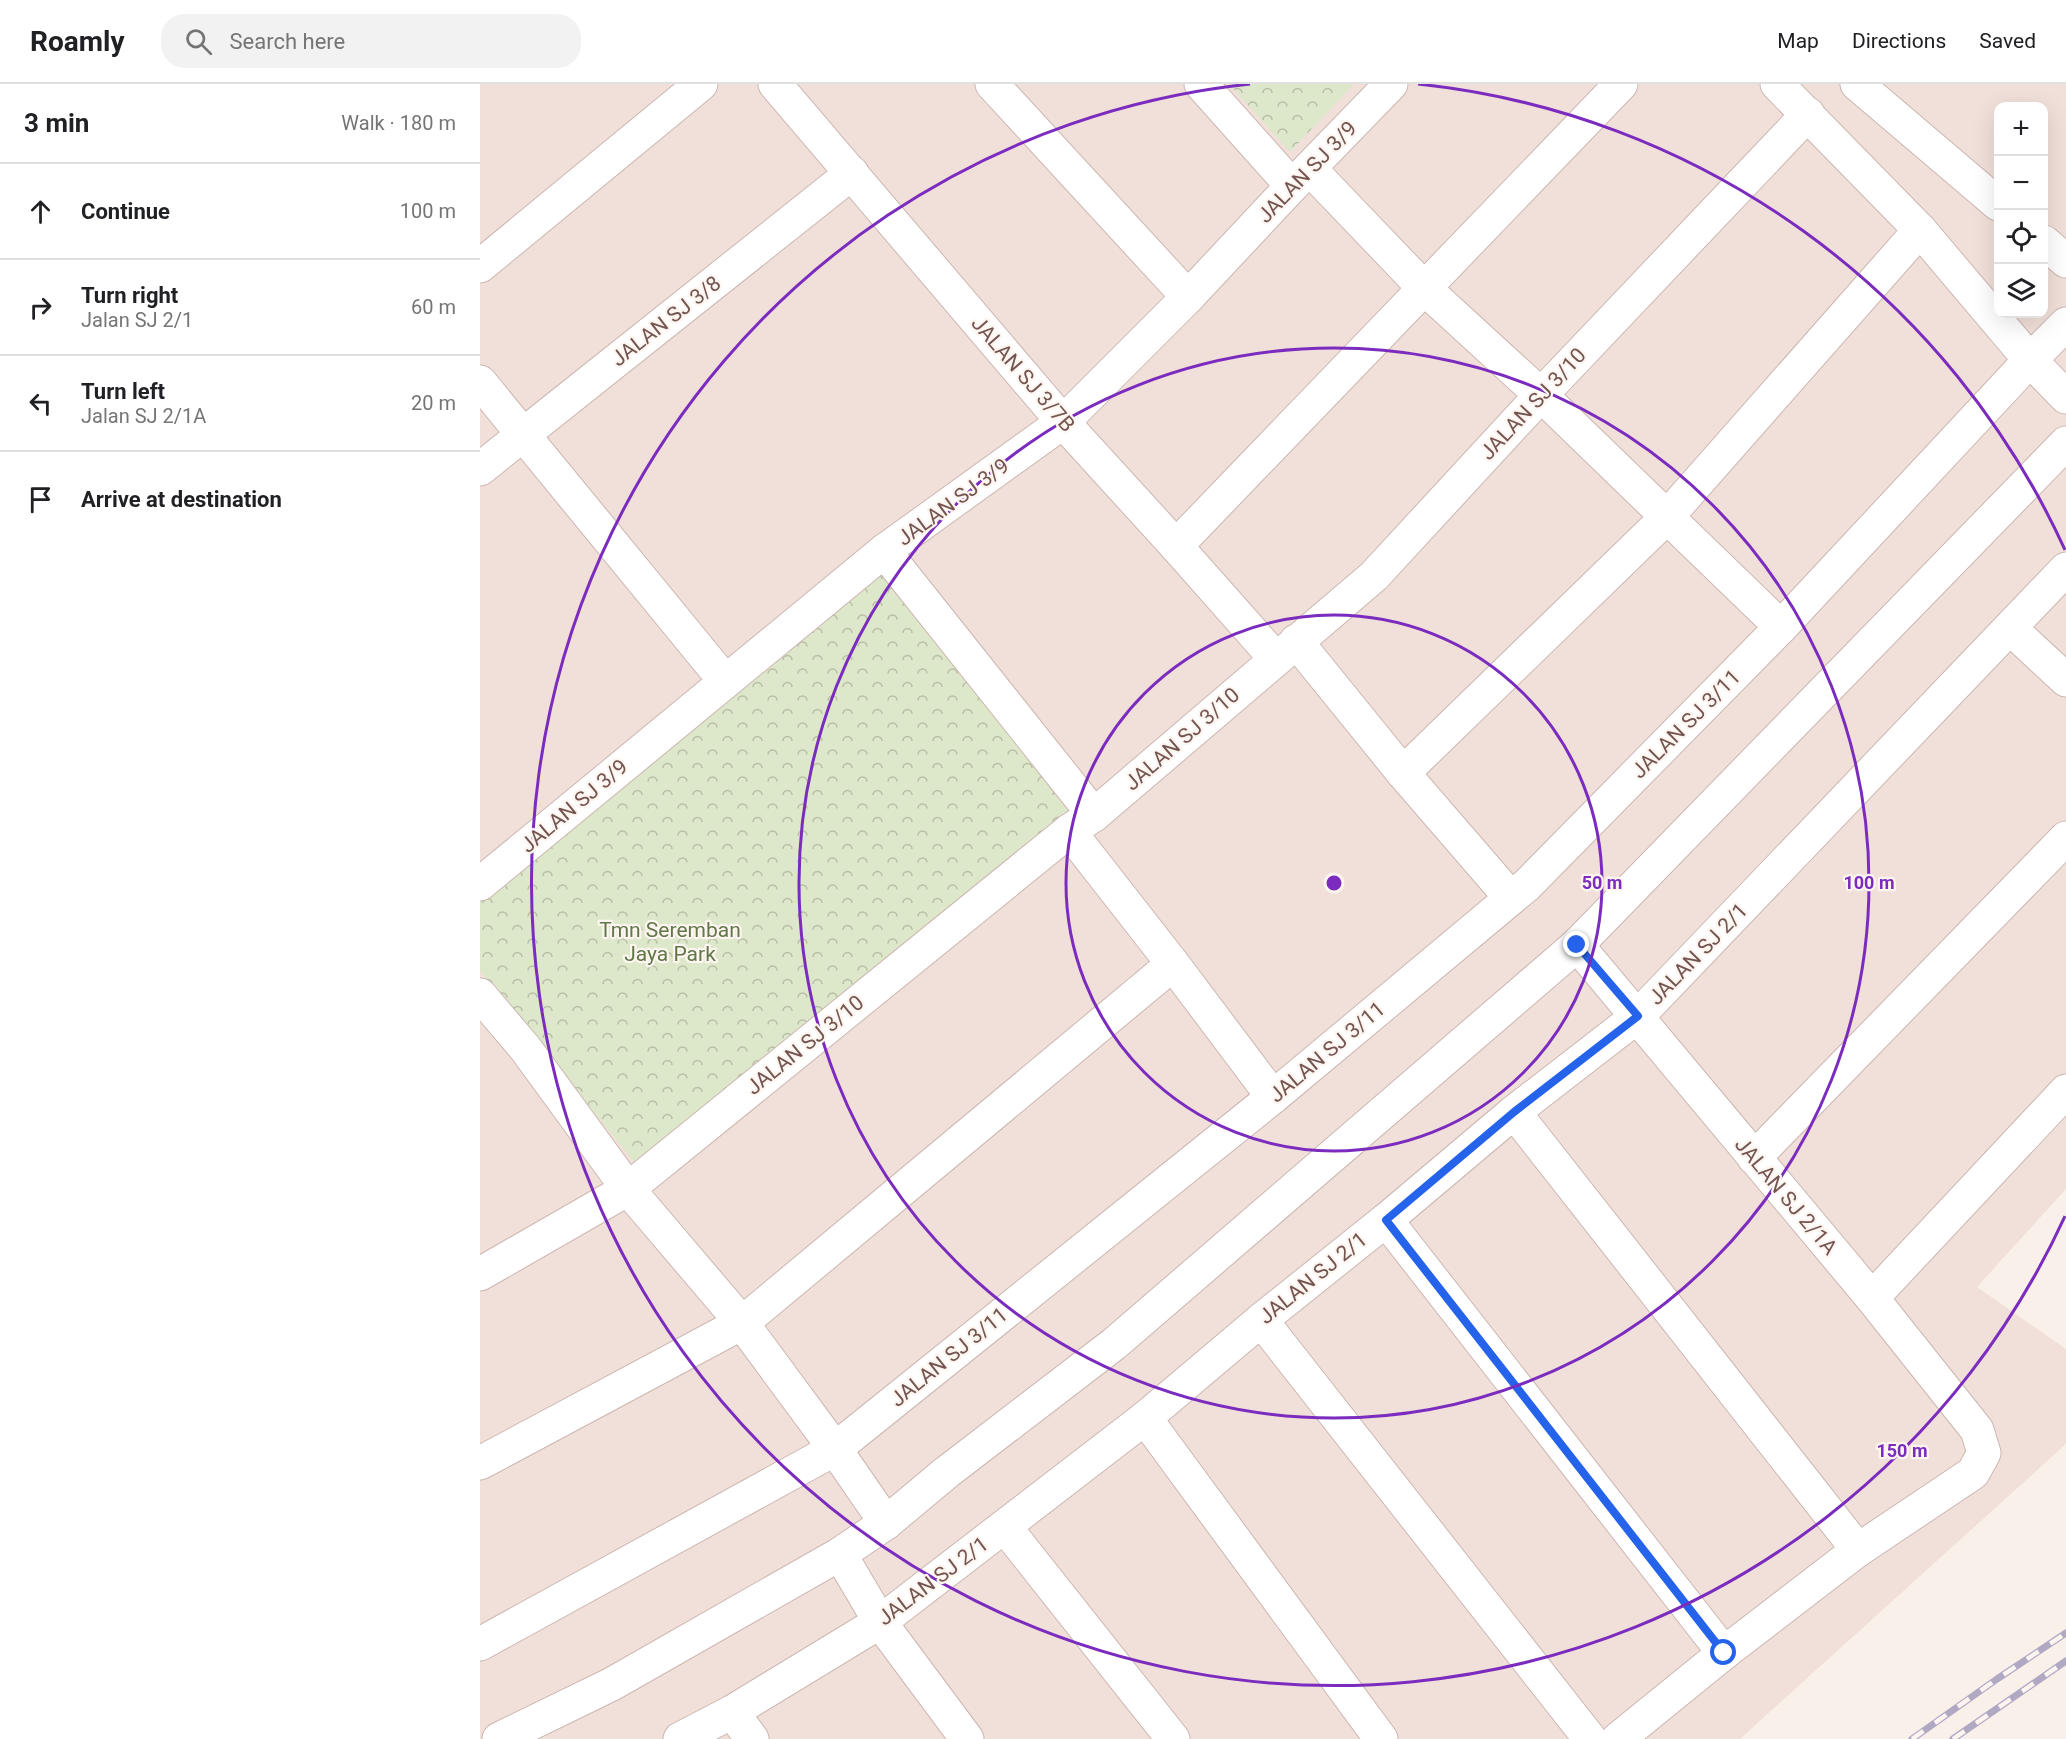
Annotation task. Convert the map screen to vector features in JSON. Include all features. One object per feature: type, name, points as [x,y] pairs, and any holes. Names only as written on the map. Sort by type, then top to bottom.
[{"type":"street","points":[[480,266],[701,84]]},
{"type":"street","name":"JALAN SJ 3/7B","points":[[775,84],[1063,422],[1176,546],[1286,650],[1403,773],[1511,898]]},
{"type":"street","points":[[992,84],[1188,297]]},
{"type":"street","points":[[1201,84],[1541,395],[1782,627]]},
{"type":"street","name":"JALAN SJ 3/9","points":[[480,884],[884,551],[1063,422],[1188,297],[1391,84]]},
{"type":"street","points":[[1176,546],[1621,84]]},
{"type":"street","points":[[1777,84],[1920,230],[2030,360],[2066,397]]},
{"type":"street","points":[[1857,84],[1994,201]]},
{"type":"street","name":"JALAN SJ 3/10","points":[[480,1274],[628,1189],[1082,823],[1374,576],[1541,395],[1808,114]]},
{"type":"street","name":"JALAN SJ 3/8","points":[[480,469],[852,173]]},
{"type":"street","points":[[1403,773],[1667,517],[1920,230]]},
{"type":"street","points":[[2048,246],[2066,261]]},
{"type":"street","name":"JALAN SJ 3/11","points":[[480,1644],[835,1449],[1272,1097],[1527,885],[1782,627],[2066,324]]},
{"type":"street","points":[[480,382],[725,681]]},
{"type":"street","points":[[499,1739],[612,1684],[840,1554],[886,1523],[947,1472],[1114,1344],[1577,945],[2066,443]]},
{"type":"street","points":[[884,551],[1082,823],[1173,964],[1272,1097]]},
{"type":"street","name":"JALAN SJ 2/1","points":[[680,1739],[732,1712],[880,1622],[1145,1418],[1514,1112],[1638,1016],[2066,569]]},
{"type":"street","points":[[2010,628],[2066,680]]},
{"type":"street","points":[[1755,1158],[2066,838]]},
{"type":"street","name":"JALAN SJ 2/1A","points":[[1577,945],[1872,1298],[1977,1430],[1984,1453],[1973,1473],[1858,1550]]},
{"type":"street","points":[[480,1463],[742,1323],[1173,964]]},
{"type":"street","points":[[480,995],[525,1048],[628,1189],[742,1323],[835,1449],[886,1523]]},
{"type":"street","points":[[1872,1298],[2066,1090]]},
{"type":"street","points":[[1514,1112],[1858,1550],[1724,1653],[1618,1739]]},
{"type":"street","points":[[1386,1220],[1724,1653]]},
{"type":"street","points":[[1261,1320],[1590,1739]]},
{"type":"street","points":[[1145,1418],[1381,1739]]},
{"type":"street","points":[[1005,1527],[1173,1739]]},
{"type":"street","points":[[840,1554],[880,1622],[967,1739]]},
{"type":"street","points":[[732,1712],[752,1739]]},
{"type":"shaded area","points":[[480,84],[2066,84],[2066,1189],[1977,1287],[2066,1349],[2066,1444],[1740,1739],[480,1739]]},
{"type":"green space","points":[[1229,84],[1354,84],[1290,152]]},
{"type":"green space","name":"Tmn Seremban Jaya Park","points":[[884,559],[1090,805],[643,1173],[480,971],[480,891]]},
{"type":"railway","points":[[1912,1739],[2066,1633]]},
{"type":"railway","points":[[1953,1739],[2066,1661]]},
{"type":"route","points":[[1577,945],[1638,1016],[1514,1112],[1386,1220],[1724,1653]]}]
